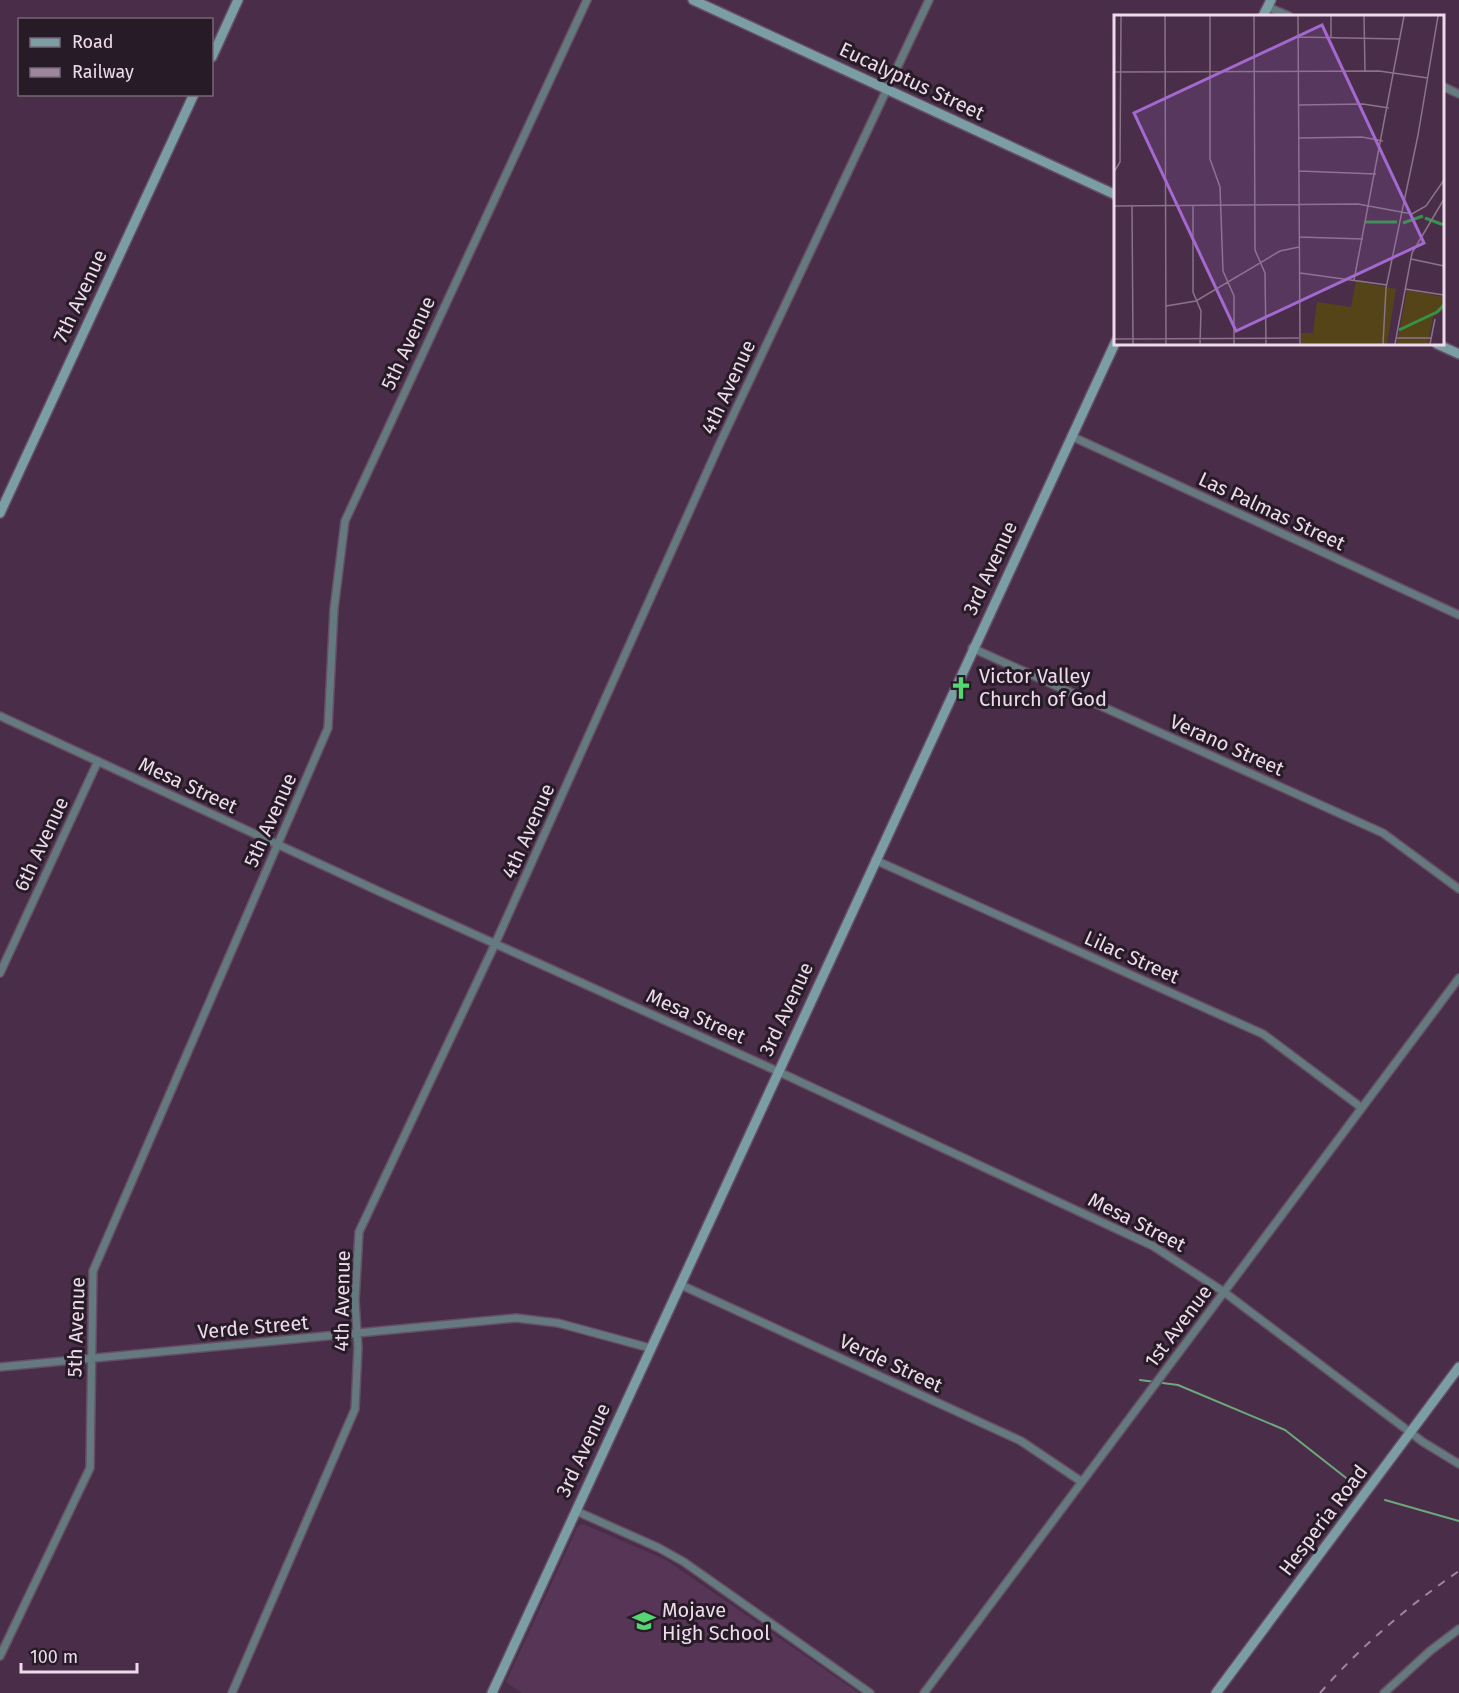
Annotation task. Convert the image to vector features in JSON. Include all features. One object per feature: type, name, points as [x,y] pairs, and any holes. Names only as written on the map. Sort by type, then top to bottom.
[{"type":"street","points":[[213,55],[238,0]]},
{"type":"street","name":"5th Avenue","points":[[0,1656],[90,1468],[93,1271],[328,728],[334,609],[345,521],[587,0]]},
{"type":"street","name":"Eucalyptus Street","points":[[693,0],[1114,194]]},
{"type":"street","name":"4th Avenue","points":[[232,1693],[356,1409],[355,1300],[359,1232],[495,944],[720,442],[929,0]]},
{"type":"street","points":[[1267,8],[1285,15]]},
{"type":"street","points":[[1444,86],[1459,94]]},
{"type":"street","name":"7th Avenue","points":[[0,513],[193,96]]},
{"type":"street","name":"3rd Avenue","points":[[492,1693],[972,648],[1114,345]]},
{"type":"street","points":[[1439,345],[1459,354]]},
{"type":"street","name":"Las Palmas Street","points":[[1071,436],[1459,615]]},
{"type":"street","name":"Verano Street","points":[[972,648],[1383,833],[1459,889]]},
{"type":"street","name":"Mesa Street","points":[[0,716],[277,845],[777,1071],[1153,1246],[1183,1263],[1224,1292],[1410,1432],[1459,1464]]},
{"type":"street","name":"6th Avenue","points":[[0,973],[98,761]]},
{"type":"street","name":"Lilac Street","points":[[875,860],[1263,1034],[1362,1108]]},
{"type":"street","name":"1st Avenue","points":[[924,1693],[1459,978]]},
{"type":"street","name":"Verde Street","points":[[681,1285],[1021,1441],[1082,1482]]},
{"type":"street","name":"Verde Street","points":[[0,1366],[516,1318],[558,1323],[650,1348]]},
{"type":"street","name":"Hesperia Road","points":[[1216,1693],[1459,1368]]},
{"type":"street","points":[[576,1510],[674,1556],[870,1693]]},
{"type":"street","points":[[1384,1693],[1430,1651],[1459,1629]]},
{"type":"shaded area","name":"Mojave High School","points":[[583,1524],[666,1560],[859,1693],[522,1693],[506,1682],[578,1526]]},
{"type":"waterway","points":[[1140,1380],[1178,1385],[1285,1430],[1350,1481]]},
{"type":"waterway","points":[[1385,1500],[1459,1521]]},
{"type":"railway","points":[[1320,1693],[1386,1628],[1459,1571]]},
{"type":"place","name":"Victor Valley Church of God","points":[[961,688]]},
{"type":"place","name":"Mojave High School","points":[[644,1621]]}]
